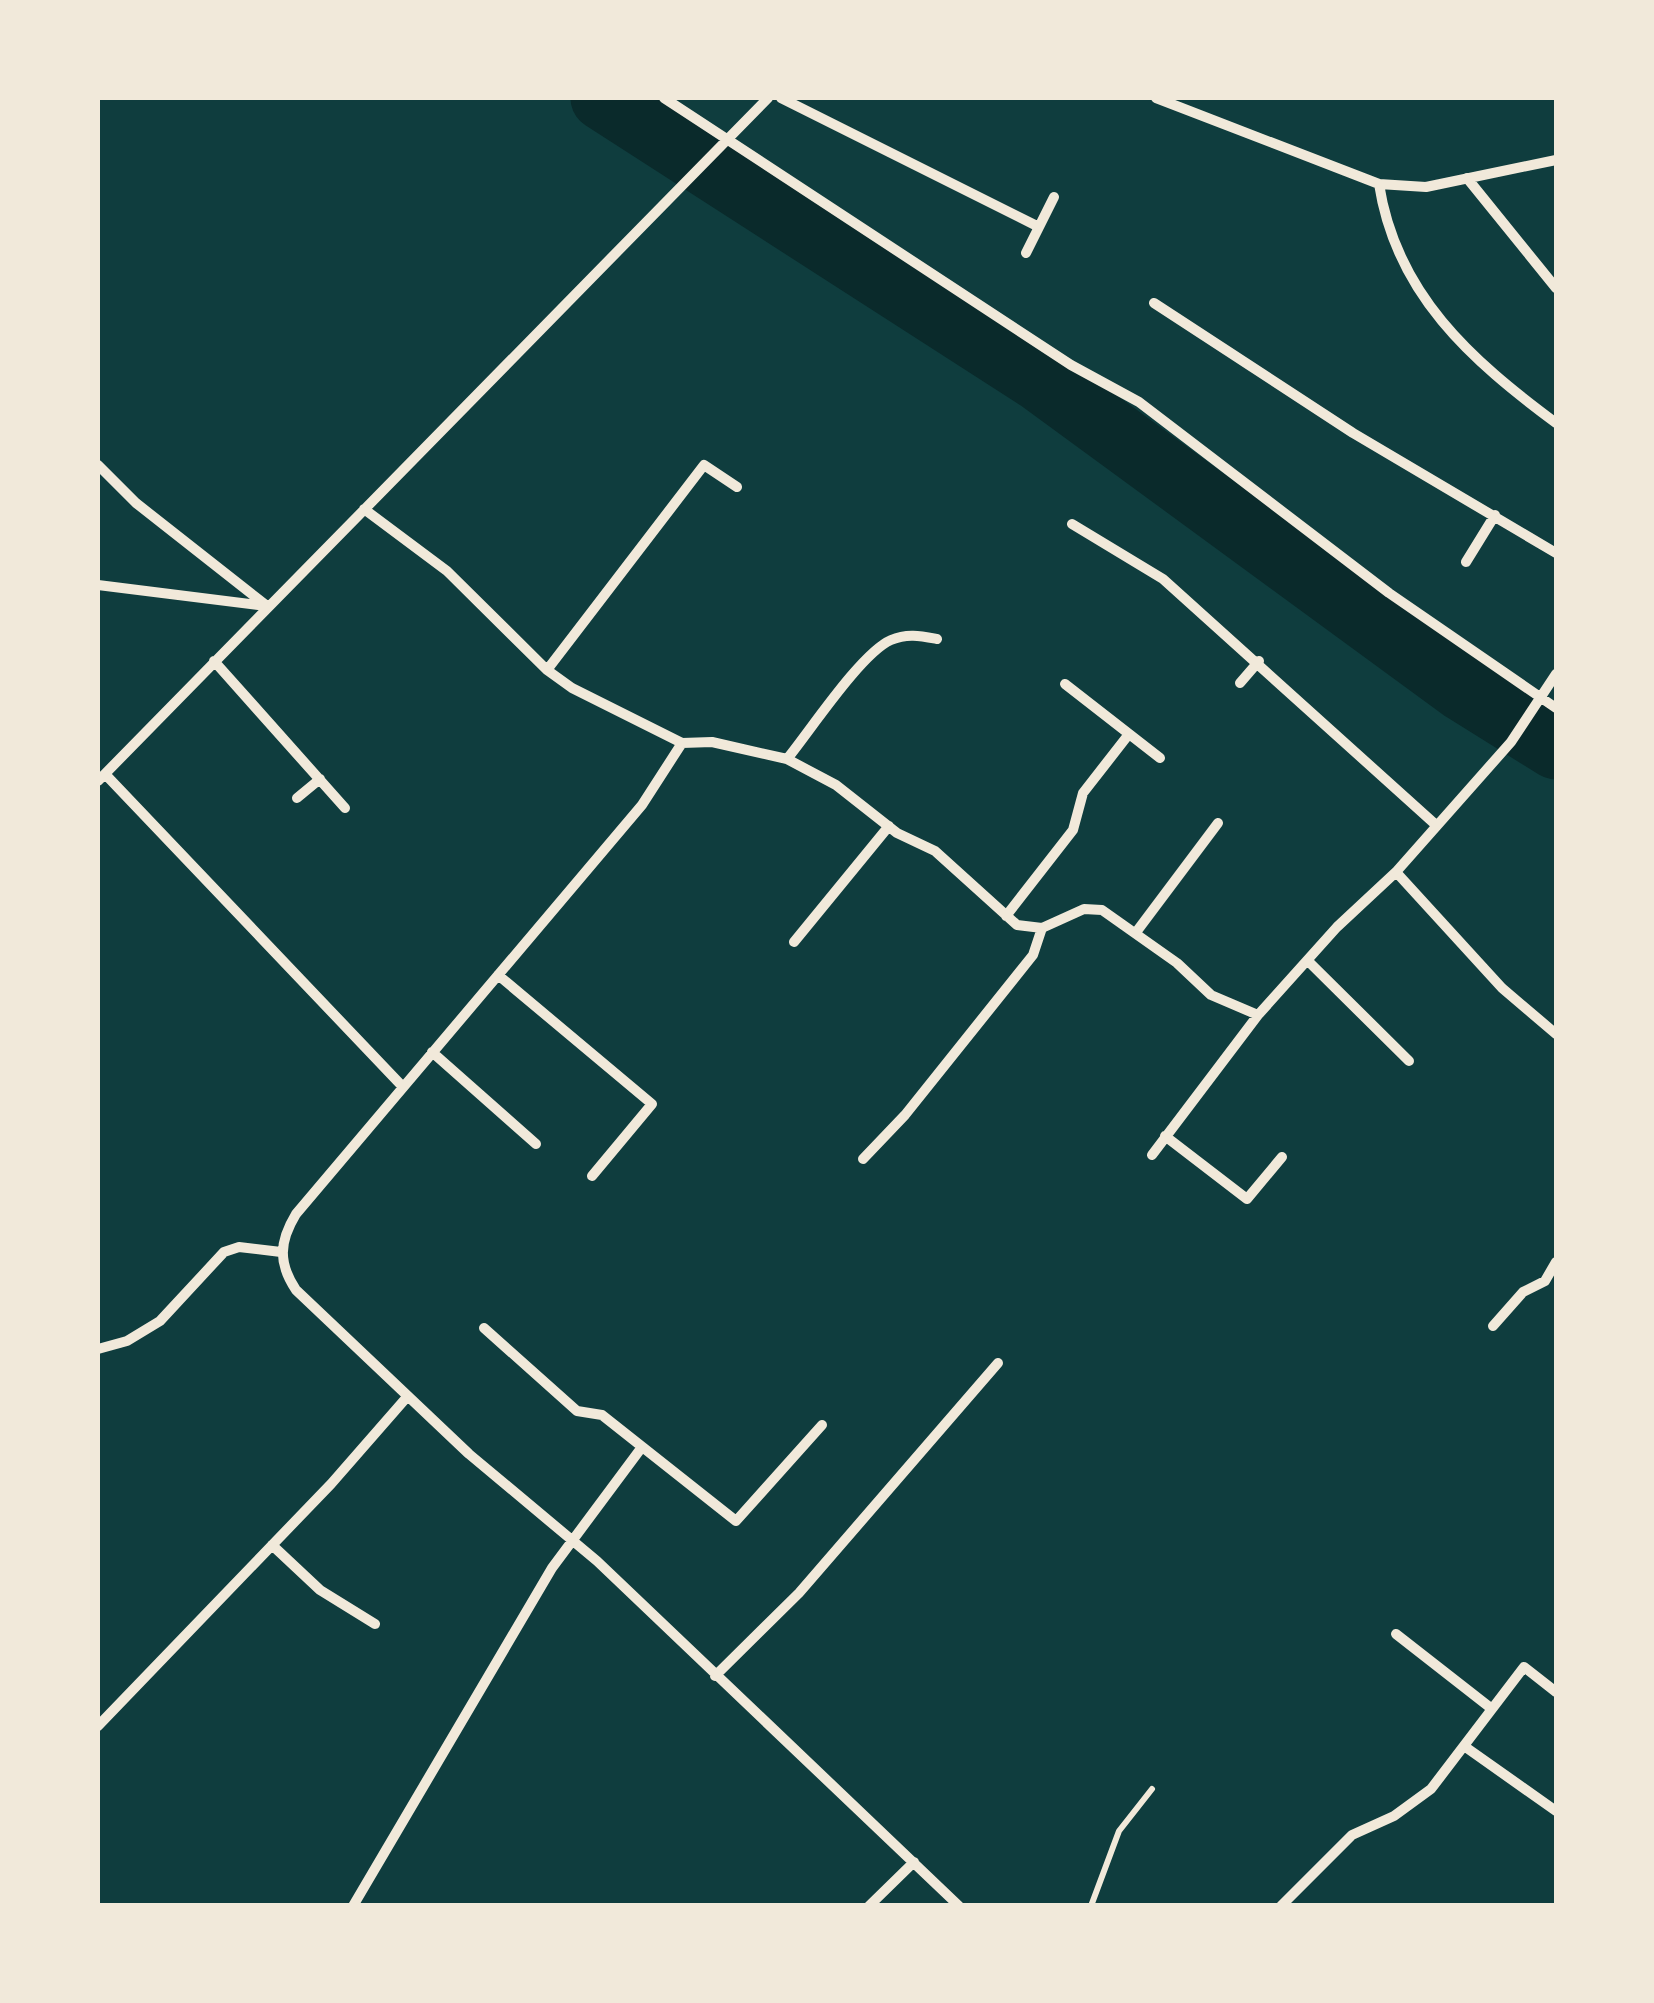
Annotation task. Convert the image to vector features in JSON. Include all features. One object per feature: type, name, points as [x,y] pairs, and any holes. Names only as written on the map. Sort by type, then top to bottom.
[{"type":"street","points":[[664,98],[725,142],[1072,365],[1139,402],[1389,593],[1540,703],[1556,708]]},
{"type":"street","points":[[403,1087],[101,778],[768,98]]},
{"type":"street","points":[[781,98],[1039,227]]},
{"type":"street","points":[[1156,98],[1379,184],[1426,186],[1556,160]]},
{"type":"street","points":[[1467,178],[1556,288]]},
{"type":"street","points":[[1379,184],[1394,244],[1420,296],[1486,371],[1556,422]]},
{"type":"street","points":[[1026,253],[1054,197]]},
{"type":"street","points":[[1154,303],[1353,432],[1556,553]]},
{"type":"street","points":[[98,464],[136,503],[267,606]]},
{"type":"street","points":[[547,670],[704,465],[737,487]]},
{"type":"street","points":[[364,508],[447,571],[547,670],[572,688],[682,744],[730,744],[787,759],[836,784],[889,826],[935,851],[1017,925],[1042,928],[1084,909],[1102,910],[1137,932],[1211,995],[1258,1015]]},
{"type":"street","points":[[1466,562],[1495,514]]},
{"type":"street","points":[[1072,524],[1163,579],[1436,825]]},
{"type":"street","points":[[98,584],[267,606]]},
{"type":"street","points":[[787,759],[871,653],[890,640],[913,634],[937,640]]},
{"type":"street","points":[[214,660],[346,808]]},
{"type":"street","points":[[1240,683],[1259,662]]},
{"type":"street","points":[[1152,1155],[1258,1015],[1337,927],[1396,872],[1511,742],[1556,674]]},
{"type":"street","points":[[1065,684],[1160,758]]},
{"type":"street","points":[[1006,916],[1073,830],[1083,793],[1129,734]]},
{"type":"street","points":[[682,744],[642,805],[296,1214],[284,1232],[284,1272],[296,1290],[407,1397],[572,1540],[959,1906]]},
{"type":"street","points":[[298,798],[320,779]]},
{"type":"street","points":[[1137,932],[1218,823]]},
{"type":"street","points":[[794,942],[889,826]]},
{"type":"street","points":[[1396,872],[1502,988],[1556,1034]]},
{"type":"street","points":[[864,1159],[905,1115],[1033,955],[1042,928]]},
{"type":"street","points":[[1308,962],[1409,1061]]},
{"type":"street","points":[[498,975],[652,1104],[592,1176]]},
{"type":"street","points":[[432,1052],[536,1144]]},
{"type":"street","points":[[1165,1136],[1248,1199],[1282,1156]]},
{"type":"street","points":[[98,1350],[127,1341],[160,1321],[224,1252],[239,1246],[281,1252]]},
{"type":"street","points":[[1492,1326],[1523,1292],[1545,1281],[1556,1262]]},
{"type":"street","points":[[484,1328],[577,1410],[602,1416],[736,1521],[822,1425]]},
{"type":"street","points":[[716,1676],[799,1593],[998,1363]]},
{"type":"street","points":[[98,1726],[407,1397]]},
{"type":"street","points":[[353,1906],[572,1540],[642,1448]]},
{"type":"street","points":[[272,1545],[320,1590],[375,1624]]},
{"type":"street","points":[[1396,1634],[1492,1709]]},
{"type":"street","points":[[1281,1906],[1352,1836],[1394,1816],[1431,1789],[1524,1667],[1556,1692]]},
{"type":"street","points":[[1464,1746],[1556,1811]]},
{"type":"street","points":[[869,1906],[914,1862]]},
{"type":"path","points":[[1091,1906],[1119,1830],[1152,1789]]},
{"type":"waterway","points":[[603,98],[1041,380],[1463,689],[1556,747]]}]
